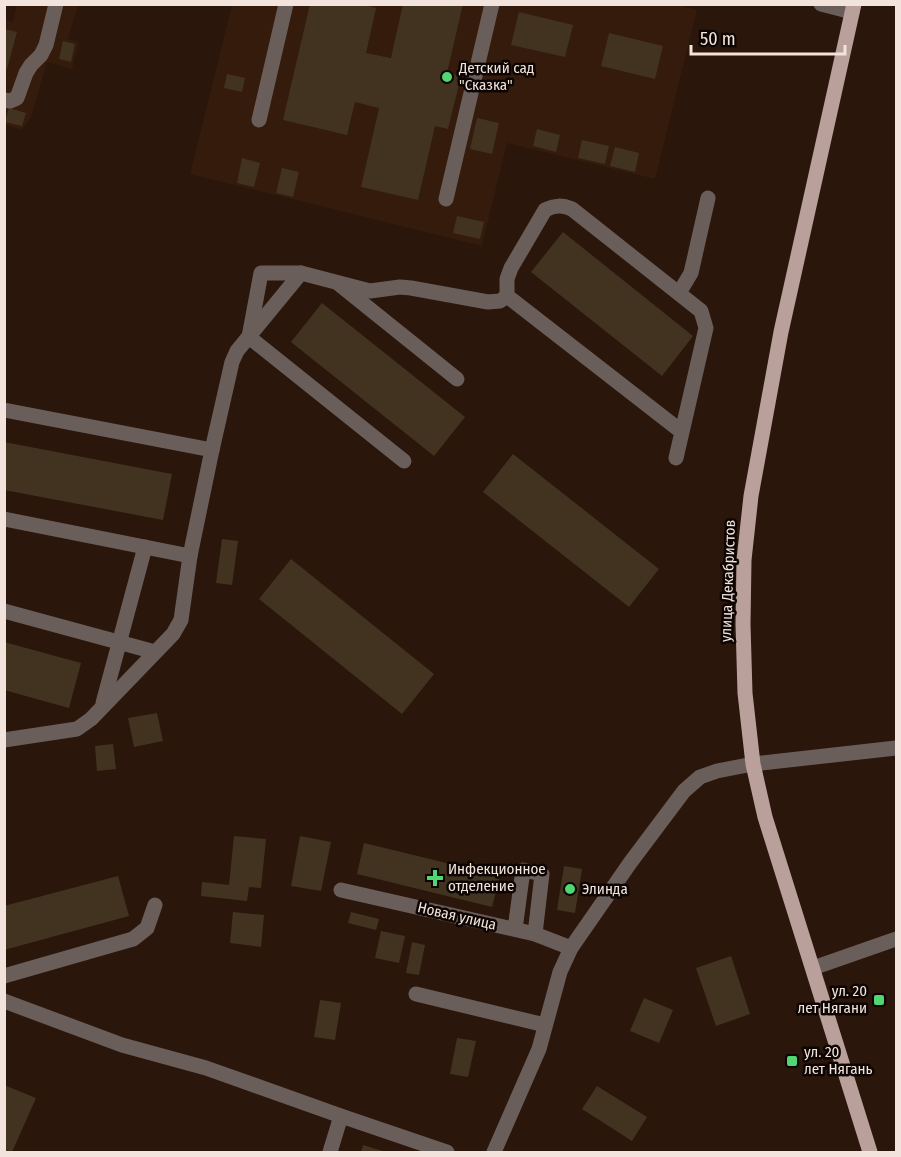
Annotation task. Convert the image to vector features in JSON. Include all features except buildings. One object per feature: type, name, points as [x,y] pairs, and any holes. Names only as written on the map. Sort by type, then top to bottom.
[{"type":"main road","name":"улица Декабристов","points":[[853,8],[781,332],[751,496],[744,560],[743,624],[745,693],[753,764],[781,872],[870,1152]]},
{"type":"street","points":[[4,100],[10,101],[17,98],[26,73],[41,55],[46,45],[56,4]]},
{"type":"street","points":[[259,120],[286,4]]},
{"type":"street","points":[[446,199],[492,4]]},
{"type":"street","points":[[821,4],[853,8]]},
{"type":"street","points":[[679,293],[691,273],[708,198]]},
{"type":"street","points":[[507,297],[507,279],[511,268],[540,217],[545,210],[554,206],[563,206],[572,209],[701,311],[706,328],[676,458]]},
{"type":"street","points":[[249,337],[261,273],[301,273],[370,291],[400,287],[411,288],[488,302],[500,301],[507,297]]},
{"type":"street","points":[[4,740],[76,729],[102,707],[173,634],[181,620],[190,556],[232,362],[237,351],[301,273]]},
{"type":"street","points":[[335,282],[457,379]]},
{"type":"street","points":[[507,297],[682,432]]},
{"type":"street","points":[[249,337],[404,461]]},
{"type":"street","points":[[4,410],[212,450]]},
{"type":"street","points":[[4,519],[190,556]]},
{"type":"street","points":[[102,707],[145,547]]},
{"type":"street","points":[[4,611],[155,652]]},
{"type":"street","points":[[494,1152],[539,1048],[560,972],[571,948],[684,790],[700,777],[717,771],[753,764],[897,748]]},
{"type":"street","points":[[515,929],[523,870],[542,873],[535,934]]},
{"type":"street","name":"Новая улица","points":[[341,890],[535,934],[571,948]]},
{"type":"street","points":[[4,976],[133,939],[147,928],[155,905]]},
{"type":"street","points":[[813,968],[897,939]]},
{"type":"street","points":[[416,994],[545,1025]]},
{"type":"street","points":[[4,1001],[122,1046],[206,1068],[447,1152]]},
{"type":"street","points":[[330,1152],[341,1116]]},
{"type":"shaded area","name":"Детский сад \"Сказка\"","points":[[672,4],[697,10],[655,179],[507,143],[482,246],[190,174],[232,5]]},
{"type":"shaded area","points":[[17,5],[78,5],[68,39],[79,42],[72,69],[47,62],[31,117],[22,130],[5,125],[5,20],[13,22]]},
{"type":"place","name":"Детский сад \"Сказка\"","points":[[447,77]]},
{"type":"place","name":"Инфекционное отделение","points":[[435,878]]},
{"type":"place","name":"Элинда","points":[[570,889]]},
{"type":"place","name":"ул. 20 лет Нягани","points":[[879,1000]]},
{"type":"place","name":"ул. 20 лет Нягань","points":[[792,1061]]}]
